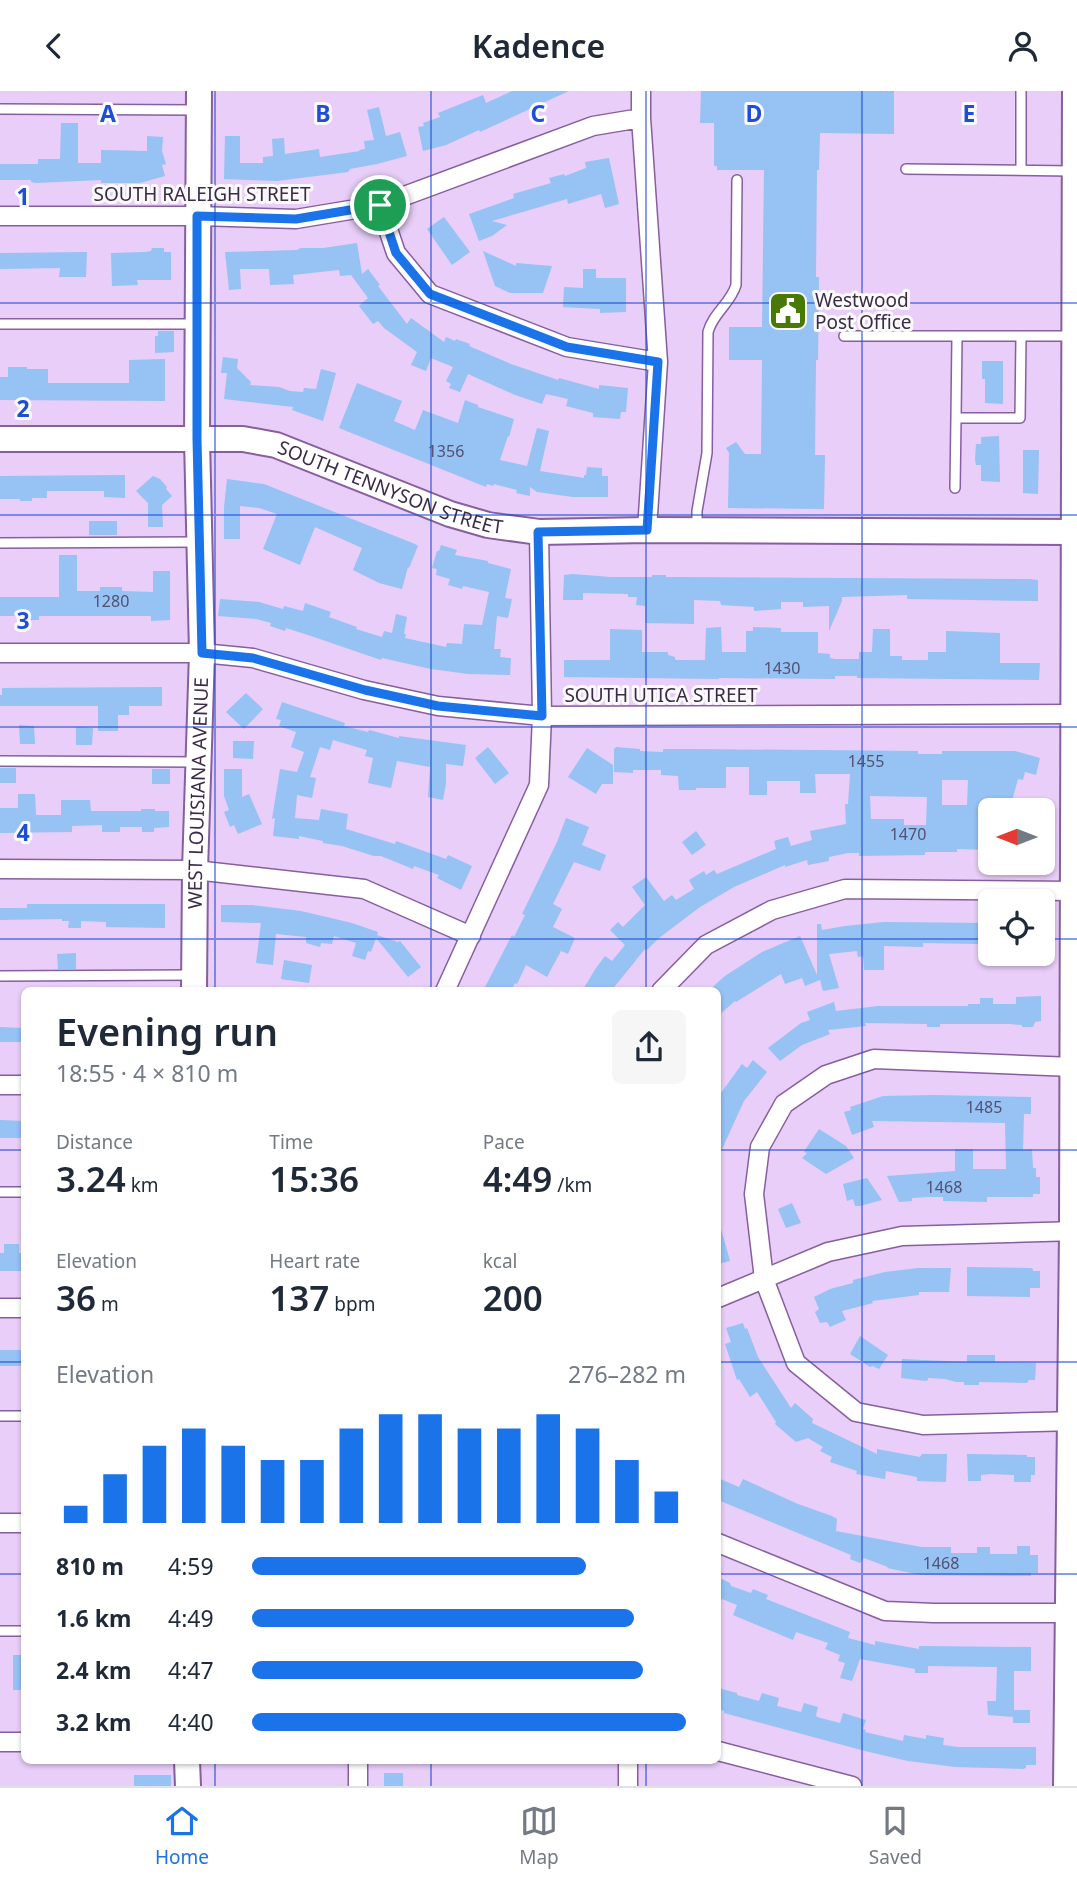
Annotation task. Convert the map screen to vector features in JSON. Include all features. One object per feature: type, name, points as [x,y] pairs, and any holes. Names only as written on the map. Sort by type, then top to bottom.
[{"type":"street","points":[[640,91],[658,362],[647,530]]},
{"type":"street","points":[[1066,1786],[1073,1613],[1075,91]]},
{"type":"street","name":"WEST LOUISIANA AVENUE","points":[[195,983],[195,870],[202,653],[197,439],[199,100]]},
{"type":"street","name":"SOUTH RALEIGH STREET","points":[[0,216],[296,219],[380,205],[593,126],[640,118]]},
{"type":"street","points":[[380,205],[396,253],[430,294],[567,347],[658,362]]},
{"type":"street","name":"SOUTH TENNYSON STREET","points":[[0,439],[243,439],[276,445],[450,515],[488,525],[538,532],[1075,532]]},
{"type":"street","points":[[447,987],[538,785],[542,716],[538,532]]},
{"type":"street","name":"SOUTH UTICA STREET","points":[[0,653],[202,653],[253,658],[365,690],[438,706],[542,716],[1075,714]]},
{"type":"street","points":[[0,869],[195,870],[365,889],[471,936]]},
{"type":"street","points":[[665,987],[706,945],[772,910],[845,889],[1073,891]]},
{"type":"street","points":[[1073,1067],[874,1059],[826,1075],[784,1104],[760,1147],[754,1194],[764,1279],[796,1363],[856,1412],[923,1425],[1073,1421]]},
{"type":"street","points":[[0,1085],[21,1085]]},
{"type":"street","points":[[721,1297],[828,1252],[902,1236],[1074,1231]]},
{"type":"street","points":[[0,1308],[21,1308]]},
{"type":"street","points":[[0,1523],[21,1523]]},
{"type":"street","points":[[721,1544],[885,1611],[1073,1613]]},
{"type":"street","points":[[0,1742],[21,1742]]},
{"type":"street","points":[[721,1752],[852,1786]]},
{"type":"street","points":[[187,1764],[188,1786]]},
{"type":"street","points":[[358,1764],[358,1786]]},
{"type":"street","points":[[628,1764],[628,1786]]},
{"type":"lane","points":[[1021,91],[1021,170]]},
{"type":"lane","points":[[0,109],[199,100]]},
{"type":"lane","points":[[906,169],[1074,171]]},
{"type":"lane","points":[[697,530],[697,511],[708,453],[708,332],[714,317],[730,299],[737,285],[737,180]]},
{"type":"lane","points":[[0,324],[197,324]]},
{"type":"lane","points":[[844,335],[1076,336]]},
{"type":"lane","points":[[955,488],[957,336]]},
{"type":"lane","points":[[956,418],[1020,418],[1021,336]]},
{"type":"lane","points":[[0,543],[199,543]]},
{"type":"lane","points":[[0,761],[198,762]]},
{"type":"lane","points":[[0,976],[195,983]]},
{"type":"lane","points":[[0,1192],[21,1192]]},
{"type":"lane","points":[[0,1416],[21,1416]]},
{"type":"lane","points":[[0,1631],[21,1631]]},
{"type":"building","points":[[512,91],[569,91],[480,132],[479,130],[446,145],[423,151],[418,127],[424,126],[423,123],[440,117],[438,113],[483,95],[486,103]]},
{"type":"building","points":[[701,91],[894,91],[894,134],[820,133],[817,170],[816,277],[819,277],[815,455],[825,455],[824,509],[728,508],[729,453],[726,448],[736,442],[745,454],[761,454],[762,360],[729,360],[729,327],[762,327],[764,170],[717,170],[717,166],[714,166],[714,123],[700,123]]},
{"type":"building","points":[[379,107],[386,136],[400,132],[407,156],[350,169],[348,172],[277,181],[224,179],[225,136],[240,136],[240,163],[263,163],[263,157],[273,156],[272,139],[284,138],[285,154],[319,149],[320,157],[360,151],[365,149],[364,141],[374,140],[367,110]]},
{"type":"building","points":[[61,123],[78,123],[78,163],[101,163],[101,150],[147,151],[147,136],[163,137],[162,151],[166,164],[162,165],[165,176],[140,183],[101,183],[101,180],[36,183],[31,180],[0,180],[0,164],[38,164],[38,159],[60,159]]},
{"type":"building","points":[[609,158],[619,204],[605,208],[601,194],[568,204],[567,199],[492,221],[507,225],[492,236],[479,241],[469,214],[514,198],[513,194],[551,183],[549,178],[564,174],[565,176],[586,168],[585,162]]},
{"type":"building","points":[[444,217],[470,252],[452,265],[427,229]]},
{"type":"building","points":[[357,243],[362,274],[368,269],[407,324],[411,318],[444,342],[446,337],[455,341],[456,339],[511,364],[558,380],[559,378],[599,389],[599,385],[628,388],[626,412],[621,412],[620,419],[593,417],[593,413],[566,406],[568,399],[546,394],[542,404],[468,374],[460,392],[449,388],[451,384],[446,381],[453,367],[431,358],[426,371],[411,365],[417,352],[378,321],[373,324],[359,306],[368,298],[351,275],[340,276],[339,270],[293,275],[294,284],[270,285],[269,269],[240,269],[241,289],[229,290],[225,252],[297,250]]},
{"type":"building","points":[[152,248],[164,248],[164,252],[171,252],[171,280],[137,280],[138,285],[112,286],[111,253],[145,252],[151,251]]},
{"type":"building","points":[[483,251],[516,266],[516,263],[552,266],[543,293],[510,293],[495,286]]},
{"type":"building","points":[[87,252],[86,277],[59,277],[60,268],[0,269],[0,253]]},
{"type":"building","points":[[583,269],[596,269],[596,278],[626,278],[626,312],[600,313],[600,309],[563,307],[564,287],[583,288]]},
{"type":"building","points":[[158,331],[174,331],[174,352],[155,353],[155,336],[158,336]]},
{"type":"building","points":[[223,357],[238,359],[237,368],[251,382],[250,385],[279,387],[290,391],[316,389],[321,369],[336,373],[323,421],[292,410],[293,407],[224,399],[227,373],[221,373]]},
{"type":"building","points":[[165,359],[165,401],[0,400],[0,377],[8,377],[8,367],[48,369],[48,383],[129,383],[129,360]]},
{"type":"building","points":[[982,361],[1003,361],[1003,404],[985,403]]},
{"type":"building","points":[[357,383],[402,401],[394,421],[415,430],[423,410],[458,423],[465,400],[514,419],[500,460],[527,466],[537,428],[549,431],[540,471],[584,478],[587,467],[602,468],[602,476],[608,476],[608,497],[573,497],[537,492],[530,487],[530,496],[494,484],[487,484],[486,487],[339,428]]},
{"type":"building","points":[[999,436],[1000,482],[981,481],[981,465],[976,465],[975,459],[976,444],[981,444],[981,437]]},
{"type":"building","points":[[1023,450],[1039,450],[1038,494],[1023,493]]},
{"type":"building","points":[[125,475],[125,498],[104,497],[104,491],[47,491],[47,498],[32,498],[32,501],[0,499],[0,476]]},
{"type":"building","points":[[153,476],[160,479],[172,496],[162,505],[163,527],[148,527],[148,503],[136,491]]},
{"type":"building","points":[[227,479],[264,484],[415,544],[418,546],[402,589],[379,583],[353,570],[362,548],[315,527],[300,565],[263,549],[277,514],[259,508],[240,506],[240,539],[224,539]]},
{"type":"building","points":[[89,521],[117,521],[117,535],[89,535]]},
{"type":"building","points":[[441,545],[457,550],[455,555],[488,561],[511,569],[505,598],[512,599],[508,618],[497,616],[494,649],[501,649],[500,657],[511,658],[510,675],[468,674],[382,658],[381,660],[286,628],[285,631],[270,626],[271,623],[218,616],[220,599],[259,602],[303,611],[305,603],[331,612],[329,617],[357,627],[356,629],[382,637],[384,631],[392,633],[396,614],[407,617],[405,638],[446,647],[447,643],[462,644],[464,624],[482,625],[489,592],[448,585],[450,579],[436,575],[437,569],[432,568]]},
{"type":"building","points":[[59,555],[77,555],[77,591],[122,587],[122,591],[153,592],[153,571],[170,571],[170,620],[151,621],[151,616],[39,616],[39,620],[20,620],[20,616],[0,616],[0,597],[59,597]]},
{"type":"building","points":[[564,575],[610,577],[666,575],[1030,579],[1038,580],[1038,601],[907,599],[907,595],[842,597],[829,631],[829,606],[803,607],[803,602],[781,602],[781,609],[754,611],[754,607],[694,600],[694,624],[645,623],[645,606],[636,605],[637,597],[628,597],[628,594],[583,593],[583,600],[563,600]]},
{"type":"building","points":[[721,627],[722,652],[746,652],[746,631],[753,631],[753,627],[781,628],[781,632],[818,632],[818,653],[830,654],[830,658],[835,659],[859,659],[859,652],[872,652],[873,629],[890,629],[890,656],[902,656],[902,660],[928,660],[928,652],[946,652],[946,631],[1000,633],[1000,663],[1040,663],[1039,680],[857,676],[835,676],[835,679],[564,677],[564,660],[610,660],[610,629],[642,630],[642,652],[668,652],[675,660],[705,660],[706,628]]},
{"type":"building","points":[[162,687],[162,706],[129,706],[129,715],[118,715],[118,731],[98,731],[98,706],[0,706],[2,688]]},
{"type":"building","points":[[246,693],[263,709],[244,729],[226,712]]},
{"type":"building","points":[[282,702],[345,723],[344,726],[368,732],[369,730],[399,738],[466,745],[463,766],[446,764],[443,800],[428,797],[430,767],[397,761],[391,788],[368,783],[373,758],[365,756],[367,750],[333,740],[330,750],[320,747],[310,777],[316,778],[312,798],[297,795],[295,818],[319,820],[321,809],[348,814],[346,829],[395,844],[396,841],[446,859],[448,855],[472,866],[461,890],[437,878],[439,875],[414,866],[413,869],[381,856],[299,836],[299,839],[273,836],[275,818],[272,819],[280,769],[297,772],[304,752],[291,747],[296,732],[279,726],[281,720],[276,719]]},
{"type":"building","points":[[19,725],[34,726],[35,744],[20,744]]},
{"type":"building","points":[[76,727],[93,728],[92,745],[76,745]]},
{"type":"building","points":[[233,741],[254,741],[253,759],[233,758]]},
{"type":"building","points":[[488,747],[509,773],[495,784],[475,758]]},
{"type":"building","points":[[616,747],[663,752],[663,749],[918,751],[918,754],[942,754],[942,751],[1015,751],[1040,758],[1036,775],[1025,772],[1023,780],[1018,779],[1013,798],[978,798],[978,850],[925,852],[925,855],[859,856],[859,853],[848,853],[829,857],[829,861],[808,865],[807,860],[785,865],[734,887],[700,907],[645,949],[614,987],[584,987],[605,956],[612,961],[625,945],[610,930],[618,922],[623,927],[645,905],[632,887],[646,877],[664,901],[672,895],[676,900],[694,889],[689,880],[704,871],[706,875],[714,870],[717,874],[776,849],[774,841],[788,837],[791,846],[812,840],[810,831],[846,824],[845,804],[848,804],[850,774],[815,774],[816,793],[800,793],[800,781],[767,781],[767,795],[749,795],[749,767],[726,767],[726,788],[696,790],[679,790],[678,776],[661,775],[661,770],[633,770],[633,773],[614,772]],"holes":[[[942,780],[968,780],[967,805],[942,805]],[[870,796],[927,797],[926,825],[904,825],[904,819],[871,819]]]},
{"type":"building","points":[[587,748],[613,765],[613,784],[602,784],[596,794],[568,777]]},
{"type":"building","points":[[0,768],[16,768],[16,783],[0,783]]},
{"type":"building","points":[[152,769],[170,769],[170,784],[152,784]]},
{"type":"building","points":[[224,769],[242,769],[242,797],[249,794],[262,824],[238,834],[234,825],[230,827],[224,812],[229,810],[224,796]]},
{"type":"building","points":[[18,794],[35,794],[36,815],[61,815],[61,800],[90,800],[91,811],[169,811],[169,827],[154,828],[154,832],[142,832],[142,827],[120,827],[120,832],[102,832],[102,825],[72,826],[72,832],[0,833],[0,808],[18,808]]},
{"type":"building","points":[[566,818],[589,827],[582,845],[606,855],[600,871],[574,862],[553,904],[562,909],[553,927],[575,938],[568,954],[561,951],[547,977],[526,965],[513,987],[485,987],[525,915],[522,914]]},
{"type":"building","points":[[696,831],[706,845],[692,855],[682,842]]},
{"type":"building","points":[[27,904],[165,904],[165,928],[106,927],[106,922],[81,921],[81,928],[68,928],[69,921],[62,919],[0,920],[0,908],[27,908]]},
{"type":"building","points":[[221,905],[252,905],[301,911],[352,923],[378,932],[377,935],[400,941],[421,967],[408,977],[376,938],[365,960],[352,956],[356,943],[334,936],[332,944],[321,943],[320,947],[306,943],[306,937],[276,934],[273,965],[256,963],[261,923],[221,922]]},
{"type":"building","points":[[884,922],[978,923],[978,944],[923,943],[923,947],[884,946],[884,970],[864,970],[863,956],[858,957],[857,951],[829,954],[839,988],[823,991],[820,980],[805,986],[802,978],[785,984],[781,974],[735,1001],[721,1013],[721,987],[713,987],[762,952],[800,936],[817,975],[817,924],[821,924],[822,930]]},
{"type":"building","points":[[76,953],[76,969],[58,969],[57,954]]},
{"type":"building","points":[[284,960],[312,965],[309,983],[281,979]]},
{"type":"building","points":[[1041,996],[1041,1021],[1035,1022],[1033,1027],[1010,1024],[940,1024],[940,1027],[927,1027],[927,1024],[865,1023],[866,1026],[828,1030],[830,1034],[802,1045],[780,1061],[768,1048],[801,1023],[810,1020],[807,1012],[834,1002],[836,1011],[878,1006],[968,1006],[980,1004],[980,998],[993,998],[993,1004],[1016,1004],[1016,997]]},
{"type":"building","points":[[0,1027],[21,1028],[21,1042],[0,1042]]},
{"type":"building","points":[[753,1060],[767,1072],[744,1101],[721,1151],[721,1093],[742,1064],[747,1068]]},
{"type":"building","points":[[883,1096],[1031,1097],[1031,1114],[1024,1114],[1023,1150],[1032,1149],[1033,1168],[1036,1168],[1036,1177],[1040,1177],[1040,1194],[1033,1194],[1033,1197],[987,1197],[987,1202],[943,1201],[943,1197],[928,1197],[899,1202],[887,1176],[955,1171],[955,1149],[973,1149],[973,1169],[1006,1169],[1005,1123],[872,1121],[874,1127],[852,1135],[844,1112],[851,1110],[850,1107]]},
{"type":"building","points":[[0,1120],[21,1121],[21,1138],[0,1138]]},
{"type":"building","points":[[819,1129],[846,1146],[854,1158],[826,1174],[802,1158]]},
{"type":"building","points":[[867,1178],[882,1200],[860,1206],[855,1206],[853,1199],[847,1201],[843,1184]]},
{"type":"building","points":[[792,1203],[801,1223],[786,1228],[778,1209]]},
{"type":"building","points":[[721,1229],[730,1261],[721,1263]]},
{"type":"building","points":[[4,1244],[19,1244],[21,1271],[0,1271],[0,1253],[4,1253]]},
{"type":"building","points":[[967,1267],[1031,1268],[1033,1271],[1040,1271],[1040,1288],[1030,1288],[1030,1297],[967,1296]]},
{"type":"building","points":[[918,1268],[951,1268],[949,1292],[919,1292],[919,1295],[872,1301],[873,1303],[842,1311],[846,1320],[830,1327],[827,1322],[820,1323],[815,1312],[819,1309],[814,1297],[830,1289],[853,1283],[853,1280]]},
{"type":"building","points":[[743,1323],[758,1357],[791,1408],[795,1403],[813,1419],[812,1423],[877,1454],[877,1449],[920,1457],[922,1454],[947,1454],[946,1482],[917,1481],[917,1477],[886,1471],[885,1479],[856,1474],[857,1471],[830,1462],[832,1457],[820,1451],[823,1447],[808,1438],[796,1442],[775,1424],[757,1392],[750,1397],[739,1379],[737,1380],[725,1344],[731,1342],[726,1328]]},
{"type":"building","points":[[860,1336],[888,1355],[879,1369],[870,1367],[850,1354]]},
{"type":"building","points":[[0,1350],[21,1350],[21,1366],[0,1366]]},
{"type":"building","points":[[967,1355],[995,1355],[995,1362],[1036,1363],[1035,1380],[1029,1380],[1027,1383],[979,1382],[979,1385],[964,1385],[964,1382],[945,1379],[928,1378],[926,1381],[901,1378],[902,1359],[967,1362]]},
{"type":"building","points":[[967,1454],[1035,1457],[1035,1475],[1031,1475],[1031,1482],[1014,1482],[1014,1475],[990,1474],[981,1475],[981,1481],[968,1481]]},
{"type":"building","points":[[721,1479],[739,1487],[743,1479],[832,1516],[837,1519],[836,1531],[922,1547],[951,1547],[951,1553],[977,1553],[977,1547],[990,1547],[990,1554],[1017,1554],[1017,1546],[1030,1546],[1030,1555],[1038,1555],[1038,1573],[1031,1573],[1031,1576],[921,1575],[887,1568],[864,1558],[860,1563],[850,1559],[851,1555],[721,1501]]},
{"type":"building","points":[[721,1578],[731,1586],[751,1593],[753,1589],[768,1595],[766,1599],[850,1632],[848,1638],[875,1645],[875,1641],[919,1649],[919,1646],[1031,1647],[1031,1671],[1014,1671],[1014,1710],[1030,1710],[1030,1723],[1013,1723],[1013,1717],[988,1715],[987,1701],[996,1701],[997,1667],[928,1666],[928,1673],[915,1673],[915,1669],[860,1659],[852,1681],[840,1678],[845,1663],[838,1661],[840,1655],[825,1649],[828,1643],[796,1632],[793,1640],[733,1615],[737,1605],[722,1599],[721,1601]]},
{"type":"building","points":[[13,1655],[21,1655],[21,1690],[13,1690]]},
{"type":"building","points":[[721,1689],[759,1701],[762,1693],[779,1698],[777,1706],[801,1712],[804,1703],[818,1707],[817,1717],[840,1723],[843,1713],[866,1720],[863,1729],[865,1732],[903,1741],[904,1735],[926,1739],[926,1735],[944,1738],[943,1745],[958,1747],[1036,1747],[1036,1765],[1026,1765],[1023,1769],[955,1767],[908,1761],[721,1710]]},
{"type":"building","points":[[384,1773],[403,1773],[403,1786],[384,1786]]},
{"type":"building","points":[[134,1775],[171,1775],[171,1786],[134,1786]]},
{"type":"place","name":"Westwood Post Office","points":[[788,311]]},
{"type":"route","points":[[380,205],[396,253],[430,294],[567,347],[658,362],[647,530],[538,532],[542,716],[438,706],[365,690],[253,658],[202,653],[197,439],[197,216],[296,219],[380,205]]}]
